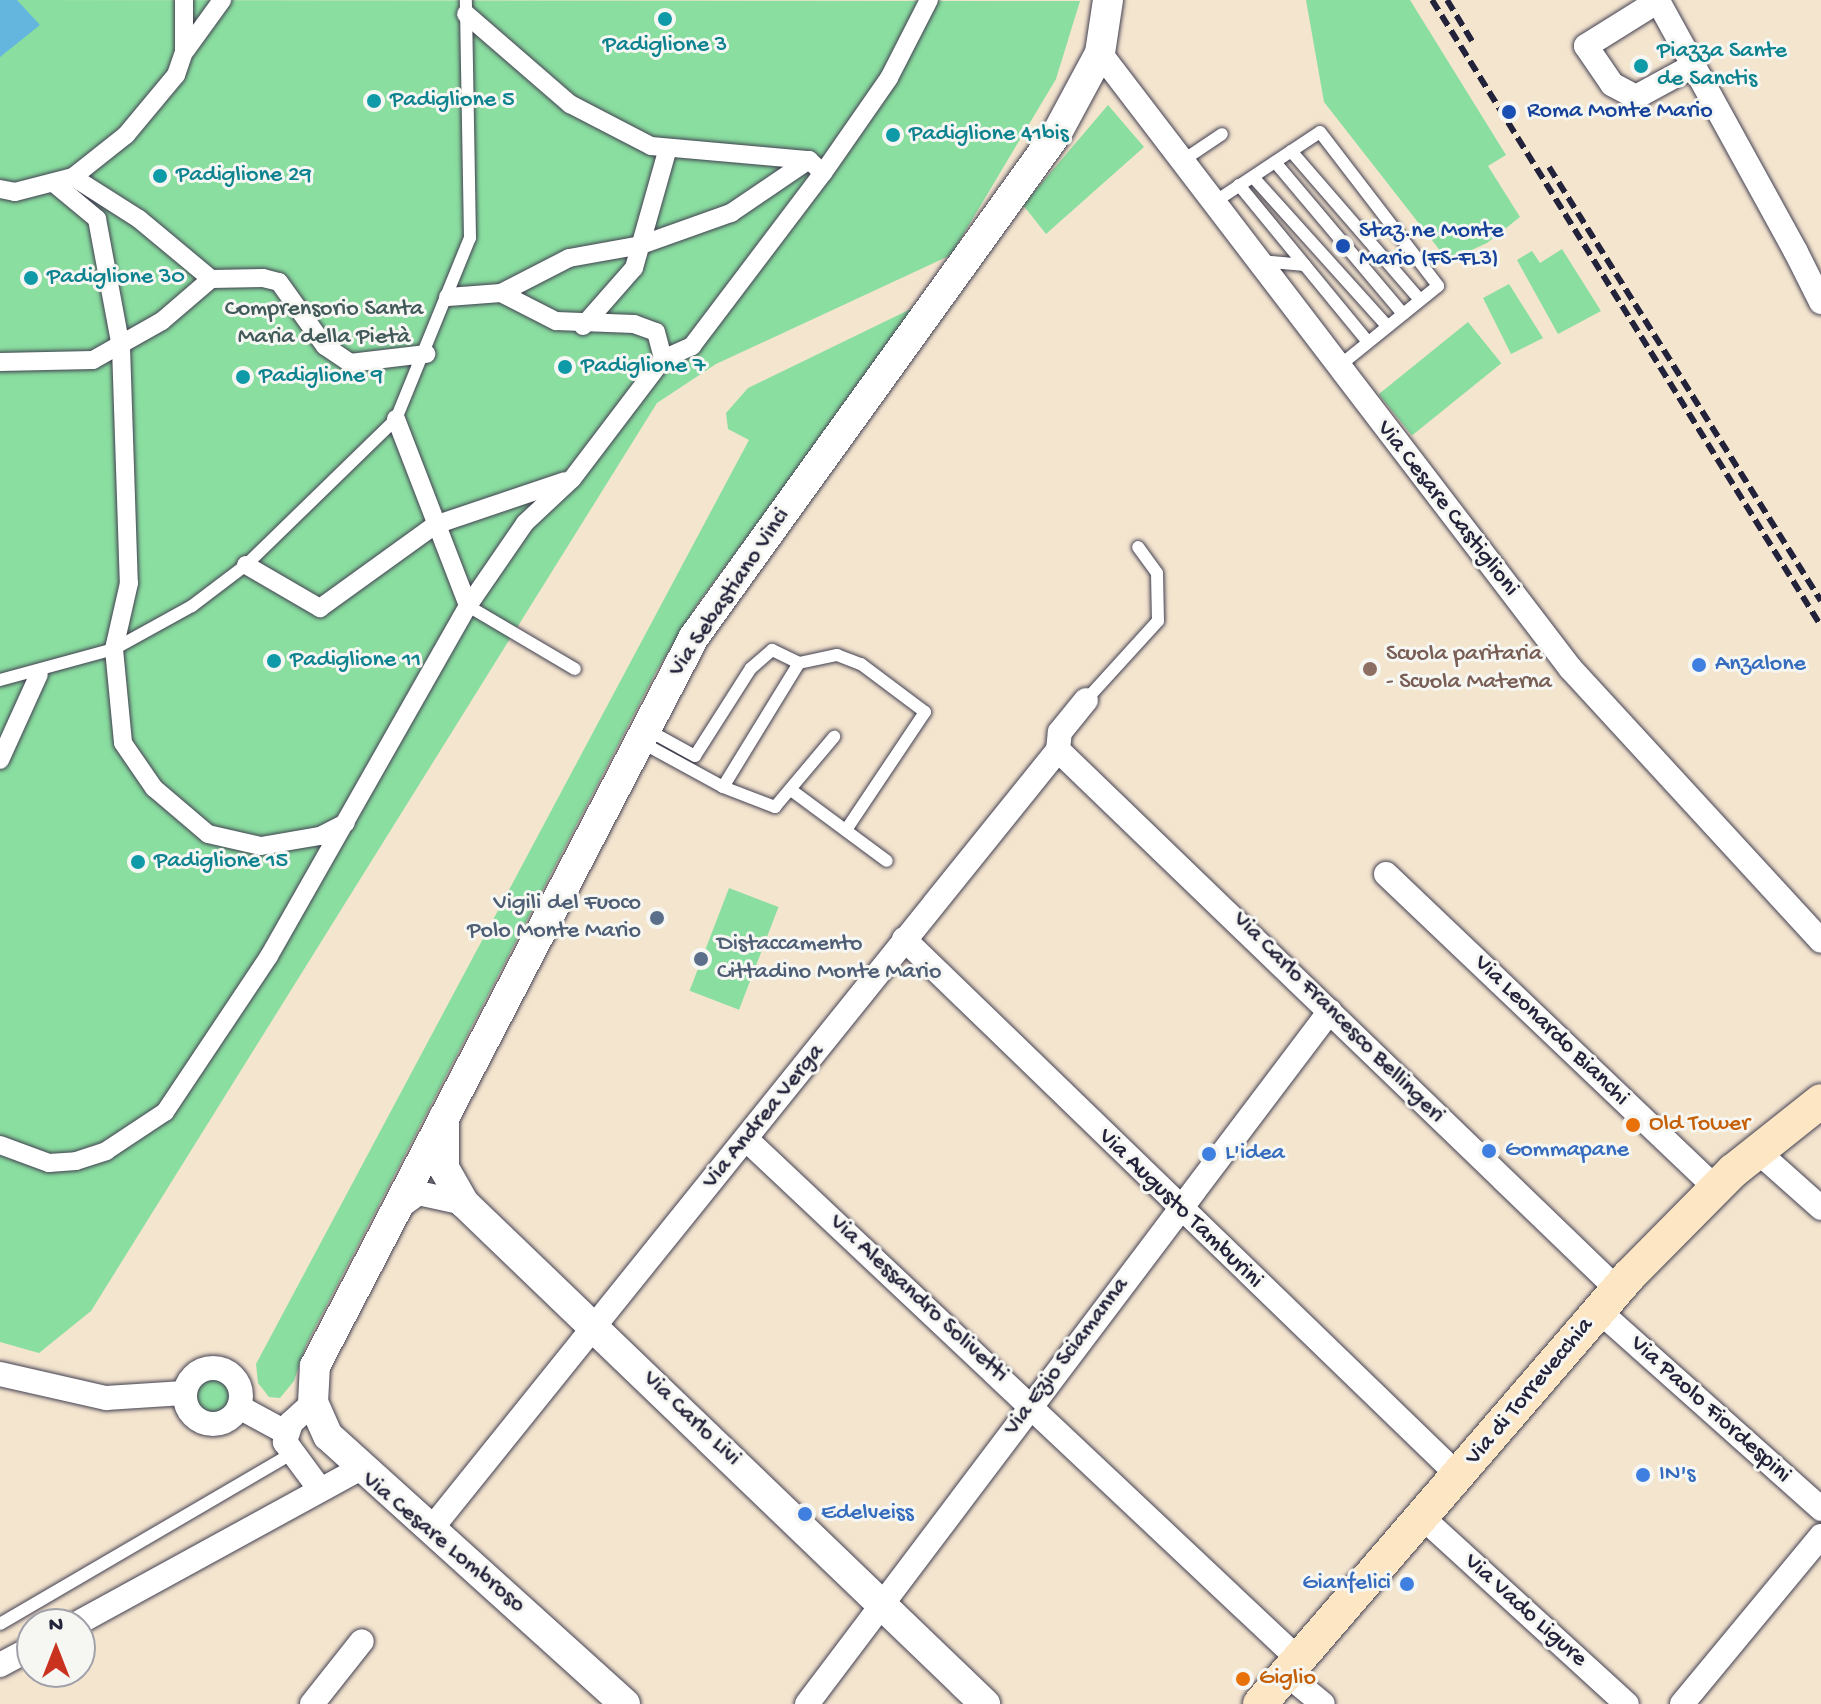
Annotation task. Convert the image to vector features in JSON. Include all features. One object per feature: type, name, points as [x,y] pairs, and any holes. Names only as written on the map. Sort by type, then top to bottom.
[{"type":"main road","name":"Via di Torrevecchia","points":[[1260,1704],[1290,1665],[1423,1518],[1608,1299],[1715,1187],[1756,1150],[1821,1101]]},
{"type":"street","points":[[184,0],[184,52]]},
{"type":"street","points":[[202,0],[216,0]]},
{"type":"street","points":[[0,189],[64,181],[126,135],[176,75],[184,52],[222,0]]},
{"type":"street","points":[[0,1145],[49,1163],[76,1161],[106,1151],[165,1112],[347,822],[468,606],[525,523],[572,479],[663,359],[692,346],[823,173],[889,78],[929,0]]},
{"type":"street","name":"Via Sebastiano Vinci","points":[[313,1403],[324,1340],[694,637],[1007,206],[1100,53],[1108,0]]},
{"type":"street","points":[[1693,66],[1636,97],[1612,84],[1586,46],[1658,0],[1821,302]]},
{"type":"street","points":[[466,7],[570,104],[667,151],[809,160],[823,173]]},
{"type":"street","name":"Via Cesare Castiglioni","points":[[1100,53],[1578,678],[1821,941]]},
{"type":"street","points":[[583,326],[634,268],[667,151]]},
{"type":"street","points":[[448,297],[501,293],[569,258],[641,245],[731,213],[809,160]]},
{"type":"street","points":[[64,181],[139,219],[211,279],[279,282],[325,346],[350,363],[426,354]]},
{"type":"street","points":[[64,181],[97,219],[121,347],[129,583],[114,649],[123,743],[154,788],[208,834],[261,846],[320,836],[347,822]]},
{"type":"street","points":[[0,362],[93,360],[121,347],[211,279]]},
{"type":"street","points":[[501,293],[556,321],[583,326],[634,324],[656,332],[663,359]]},
{"type":"street","points":[[396,419],[468,606]]},
{"type":"street","points":[[246,565],[320,608],[435,525],[572,479]]},
{"type":"street","points":[[0,760],[39,674]]},
{"type":"street","name":"Via Andrea Verga","points":[[432,1528],[1058,750],[1060,732],[1086,700]]},
{"type":"street","name":"Via Carlo Francesco Bellingeri","points":[[1058,750],[1330,1011],[1608,1299]]},
{"type":"street","name":"Via Leonardo Bianchi","points":[[1386,874],[1715,1187]]},
{"type":"street","name":"Via Augusto Tamburini","points":[[904,939],[1178,1208],[1459,1476]]},
{"type":"street","name":"Via Ezio Sciamanna","points":[[807,1704],[1178,1208],[1330,1011]]},
{"type":"street","name":"Via Carlo Livi","points":[[444,1112],[444,1168],[464,1203],[985,1704]]},
{"type":"street","name":"Via Alessandro Solivetti","points":[[747,1140],[1032,1406],[1290,1665],[1323,1704]]},
{"type":"street","points":[[1756,1150],[1821,1208]]},
{"type":"street","points":[[389,1214],[418,1193],[464,1203]]},
{"type":"street","name":"Via Paolo Fiordespini","points":[[1608,1299],[1821,1509]]},
{"type":"street","points":[[219,1368],[239,1385],[239,1407],[228,1420],[207,1424],[190,1413],[184,1393],[194,1374],[219,1368]]},
{"type":"street","points":[[0,1374],[106,1398],[184,1393]]},
{"type":"street","points":[[288,1443],[313,1403]]},
{"type":"street","points":[[313,1403],[324,1431],[361,1468]]},
{"type":"street","points":[[239,1407],[288,1443],[319,1488]]},
{"type":"street","name":"Via Cesare Lombroso","points":[[96,1613],[319,1488],[361,1468],[432,1528],[625,1704]]},
{"type":"street","name":"Via Vado Ligure","points":[[1423,1518],[1627,1704]]},
{"type":"street","points":[[1682,1704],[1821,1536]]},
{"type":"street","points":[[312,1704],[362,1641]]},
{"type":"lane","points":[[0,680],[39,674],[114,649],[246,565],[396,419],[426,354],[470,238],[466,7]]},
{"type":"lane","points":[[1213,203],[1320,132],[1438,286],[1338,367]]},
{"type":"lane","points":[[1181,162],[1222,134]]},
{"type":"lane","points":[[1291,151],[1420,300]]},
{"type":"lane","points":[[1275,162],[1403,314]]},
{"type":"lane","points":[[1253,177],[1387,326]]},
{"type":"lane","points":[[1239,185],[1368,342]]},
{"type":"lane","points":[[1259,261],[1305,265]]},
{"type":"lane","points":[[1086,700],[1158,621],[1157,573],[1138,547]]},
{"type":"lane","points":[[468,606],[575,669]]},
{"type":"lane","points":[[642,735],[695,756],[751,668],[772,650],[799,663],[837,655],[861,664],[925,712],[846,830]]},
{"type":"lane","points":[[723,787],[799,663]]},
{"type":"lane","points":[[642,735],[723,787],[768,808],[791,790],[834,737]]},
{"type":"lane","points":[[791,790],[887,861]]},
{"type":"lane","points":[[0,1624],[288,1443]]},
{"type":"green space","name":"Comprensorio Santa Maria della Pietà","points":[[0,0],[1080,1],[1056,79],[951,255],[716,364],[657,403],[91,1311],[39,1353],[0,1342]]},
{"type":"green space","points":[[1306,0],[1410,0],[1506,155],[1488,166],[1520,217],[1487,243],[1454,258],[1442,253],[1324,102]]},
{"type":"green space","points":[[1108,105],[1144,147],[1046,234],[1023,205]]},
{"type":"green space","points":[[1562,249],[1601,311],[1558,334],[1517,260],[1532,251],[1540,263]]},
{"type":"green space","points":[[1509,284],[1543,338],[1511,354],[1483,298]]},
{"type":"green space","points":[[921,304],[698,603],[657,670],[306,1345],[294,1381],[280,1398],[269,1397],[258,1383],[256,1364],[749,440],[728,429],[726,413],[748,388]]},
{"type":"green space","points":[[1468,322],[1501,363],[1412,436],[1379,394]]},
{"type":"green space","points":[[729,888],[778,907],[739,1010],[690,991]]},
{"type":"green space","points":[[212,1376],[226,1382],[232,1396],[226,1410],[212,1416],[198,1410],[192,1396],[198,1382]]},
{"type":"water","points":[[0,0],[17,0],[40,25],[0,57]]},
{"type":"railway","points":[[1432,0],[1821,626]]},
{"type":"railway","points":[[1447,0],[1472,41]]},
{"type":"railway","points":[[1549,167],[1821,601]]},
{"type":"place","name":"Padiglione 3","points":[[665,19]]},
{"type":"place","name":"Piazza Sante de Sanctis","points":[[1641,66]]},
{"type":"place","name":"Padiglione 5","points":[[374,101]]},
{"type":"place","name":"Roma Monte Mario","points":[[1509,112]]},
{"type":"place","name":"Padiglione 41bis","points":[[893,135]]},
{"type":"place","name":"Padiglione 29","points":[[160,176]]},
{"type":"place","name":"Staz.ne Monte Mario (FS-FL3)","points":[[1343,246]]},
{"type":"place","name":"Padiglione 30","points":[[31,278]]},
{"type":"place","name":"Padiglione 7","points":[[565,367]]},
{"type":"place","name":"Padiglione 9","points":[[243,377]]},
{"type":"place","name":"Padiglione 11","points":[[274,661]]},
{"type":"place","name":"Anzalone","points":[[1699,665]]},
{"type":"place","name":"Scuola paritaria - Scuola Materna","points":[[1370,669]]},
{"type":"place","name":"Padiglione 15","points":[[138,862]]},
{"type":"place","name":"Vigili del Fuoco Polo Monte Mario","points":[[657,918]]},
{"type":"place","name":"Distaccamento Cittadino Monte Mario","points":[[701,959]]},
{"type":"place","name":"Old Tower","points":[[1633,1125]]},
{"type":"place","name":"Gommapane","points":[[1489,1151]]},
{"type":"place","name":"L'idea","points":[[1209,1154]]},
{"type":"place","name":"IN's","points":[[1643,1475]]},
{"type":"place","name":"Edelveiss","points":[[805,1514]]},
{"type":"place","name":"Gianfelici","points":[[1407,1584]]},
{"type":"place","name":"Giglio","points":[[1243,1679]]}]
